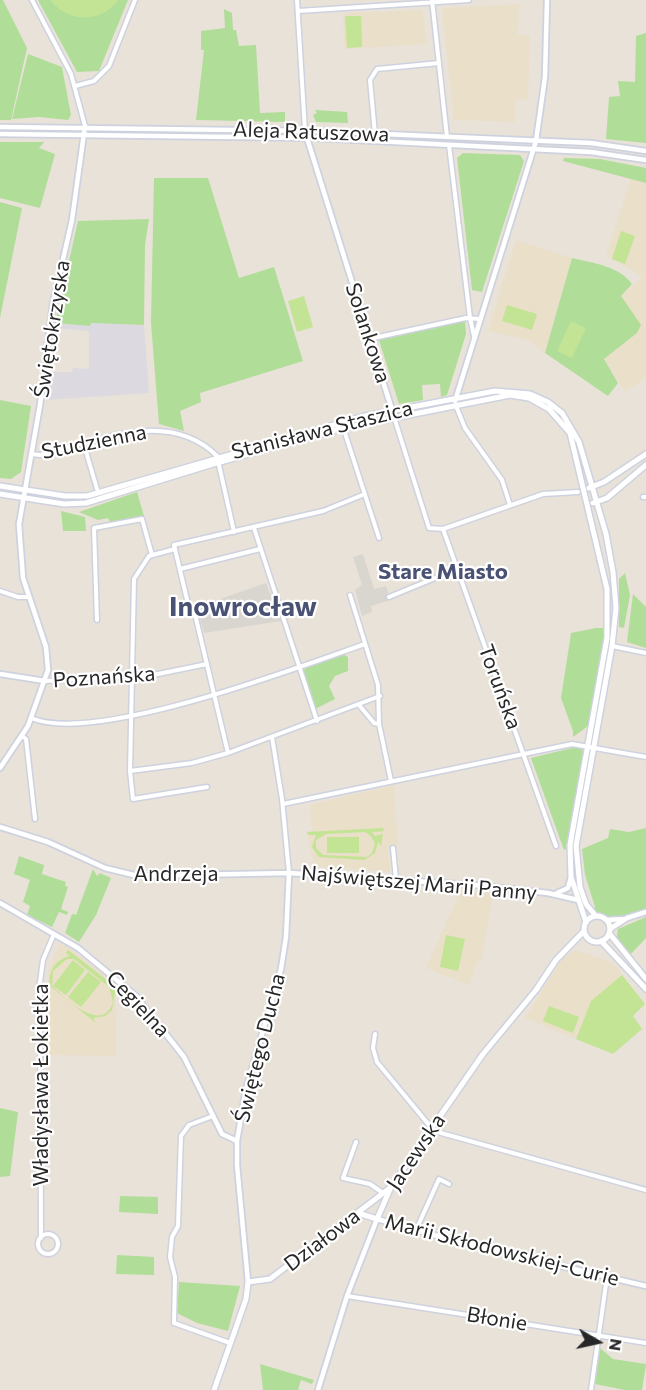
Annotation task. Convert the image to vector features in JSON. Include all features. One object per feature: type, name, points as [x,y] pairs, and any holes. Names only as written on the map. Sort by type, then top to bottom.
[{"type":"main road","name":"Stanisława Staszica","points":[[0,486],[65,496],[87,496],[342,425],[393,413],[510,395],[529,398],[549,409],[564,423],[572,438],[588,488]]},
{"type":"main road","points":[[588,488],[646,454]]},
{"type":"main road","name":"Stanisława Staszica","points":[[0,494],[64,504],[86,503],[218,459]]},
{"type":"main road","points":[[589,504],[607,498],[646,465]]},
{"type":"main road","points":[[588,488],[596,502],[606,534],[615,585],[616,619],[576,854],[583,897],[595,915],[607,920],[610,931],[646,979]]},
{"type":"main road","points":[[588,488],[589,504],[605,574],[609,616],[570,845],[571,877],[586,922],[584,931],[588,939],[601,941],[646,989]]},
{"type":"main road","points":[[586,922],[595,915]]},
{"type":"main road","name":"Jacewska","points":[[377,1219],[391,1187],[483,1054],[536,990],[556,960],[584,931]]},
{"type":"main road","points":[[601,941],[610,931]]},
{"type":"main road","name":"Jacewska","points":[[571,945],[588,939]]},
{"type":"main road","name":"Działowa","points":[[248,1282],[270,1279],[391,1187]]},
{"type":"main road","name":"Marii Skłodowskiej-Curie","points":[[358,1213],[377,1219]]},
{"type":"main road","name":"Świętego Ducha","points":[[214,1390],[246,1299],[248,1282]]},
{"type":"street","name":"Świętokrzyska","points":[[0,768],[22,736],[45,681],[48,657],[29,597],[19,555],[19,524],[53,303],[72,220],[86,136],[75,86],[32,0]]},
{"type":"street","points":[[75,86],[94,81],[104,73],[113,57],[135,0]]},
{"type":"street","points":[[297,0],[305,131]]},
{"type":"street","points":[[298,11],[469,0]]},
{"type":"street","points":[[510,505],[502,480],[465,428],[455,402],[536,141],[544,89],[547,0]]},
{"type":"street","points":[[432,1],[447,137]]},
{"type":"street","points":[[375,134],[370,80],[377,69],[439,63]]},
{"type":"street","name":"Aleja Ratuszowa","points":[[0,127],[85,126],[305,131],[591,143],[646,151]]},
{"type":"street","points":[[156,128],[156,135]]},
{"type":"street","name":"Aleja Ratuszowa","points":[[0,134],[307,138],[606,153],[646,160]]},
{"type":"street","name":"Solankowa","points":[[307,138],[429,528],[443,529]]},
{"type":"street","points":[[448,145],[474,336]]},
{"type":"street","points":[[369,339],[470,318],[480,319]]},
{"type":"street","points":[[342,425],[379,538]]},
{"type":"street","name":"Studzienna","points":[[31,454],[40,455],[140,431],[162,429],[196,440],[218,459]]},
{"type":"street","points":[[84,445],[98,489]]},
{"type":"street","points":[[218,459],[234,532]]},
{"type":"street","points":[[443,529],[543,494],[578,492]]},
{"type":"street","points":[[207,787],[133,799],[130,771],[134,579],[149,556],[175,547],[323,511],[365,494]]},
{"type":"street","points":[[97,620],[94,528],[142,519],[152,555]]},
{"type":"street","points":[[254,528],[317,722]]},
{"type":"street","name":"Toruńska","points":[[443,529],[556,846]]},
{"type":"street","points":[[175,547],[189,608],[194,610],[228,753]]},
{"type":"street","points":[[180,569],[260,549]]},
{"type":"street","points":[[389,597],[457,569]]},
{"type":"street","points":[[0,591],[18,597],[29,597]]},
{"type":"street","points":[[350,595],[380,696],[379,724],[391,781]]},
{"type":"street","points":[[31,718],[84,725],[131,716],[300,667],[365,644]]},
{"type":"street","points":[[612,646],[646,653]]},
{"type":"street","name":"Poznańska","points":[[0,674],[45,681],[153,675],[207,664]]},
{"type":"street","points":[[130,771],[192,763],[228,753],[317,722],[380,696]]},
{"type":"street","points":[[359,705],[374,723],[379,724]]},
{"type":"street","points":[[22,736],[26,740],[35,819]]},
{"type":"street","name":"Świętego Ducha","points":[[248,1282],[237,1165],[237,1141],[246,1089],[281,969],[286,937],[289,873],[283,804],[272,737]]},
{"type":"street","points":[[283,804],[572,744],[646,757]]},
{"type":"street","name":"Andrzeja","points":[[0,827],[48,843],[105,868],[138,876],[289,873]]},
{"type":"street","points":[[393,848],[396,879]]},
{"type":"street","name":"Najświętszej Marii Panny","points":[[289,873],[396,879],[548,893],[578,900]]},
{"type":"street","name":"Najświętszej Marii Panny","points":[[548,893],[566,890],[571,877]]},
{"type":"street","name":"Cegielna","points":[[0,903],[71,943],[108,971],[154,1016],[187,1062],[222,1134],[237,1141]]},
{"type":"street","points":[[607,920],[627,918],[646,912]]},
{"type":"street","points":[[610,931],[627,918]]},
{"type":"street","name":"Władysława Łokietka","points":[[41,1238],[40,982],[43,960],[54,934]]},
{"type":"street","points":[[375,1034],[373,1048],[377,1062],[431,1129],[646,1191]]},
{"type":"street","points":[[213,1116],[189,1125],[181,1136],[178,1226],[172,1237],[170,1257],[175,1277],[174,1323],[230,1344]]},
{"type":"street","points":[[356,1142],[343,1178],[370,1184],[383,1193]]},
{"type":"street","points":[[416,1230],[439,1179],[449,1184]]},
{"type":"street","name":"Marii Skłodowskiej-Curie","points":[[377,1219],[646,1286]]},
{"type":"street","name":"Jacewska","points":[[318,1390],[347,1296],[377,1219]]},
{"type":"street","points":[[48,1234],[57,1239],[58,1247],[54,1252],[46,1254],[40,1250],[38,1244],[41,1238],[48,1234]]},
{"type":"street","points":[[591,1390],[607,1277]]},
{"type":"street","name":"Błonie","points":[[347,1296],[646,1343]]},
{"type":"shaded area","points":[[519,4],[518,35],[530,35],[528,99],[515,100],[515,122],[454,120],[442,8]]},
{"type":"shaded area","points":[[422,10],[427,44],[344,49],[343,13]]},
{"type":"shaded area","points":[[631,178],[646,183],[646,377],[626,392],[604,359],[637,333],[621,296],[643,277],[606,256]]},
{"type":"shaded area","points":[[516,240],[572,258],[545,353],[527,340],[488,331]]},
{"type":"shaded area","points":[[55,323],[90,326],[90,323],[144,325],[149,393],[46,400],[50,372],[72,372],[73,368],[89,369],[89,331],[55,328]]},
{"type":"shaded area","points":[[363,554],[374,589],[386,586],[390,600],[371,606],[372,612],[362,616],[355,590],[362,585],[353,557]]},
{"type":"shaded area","points":[[266,583],[281,621],[204,633],[197,607]]},
{"type":"shaded area","points":[[394,785],[398,847],[388,849],[390,872],[314,866],[307,832],[312,831],[310,805]]},
{"type":"shaded area","points":[[461,890],[493,894],[481,962],[478,961],[469,985],[426,968]]},
{"type":"shaded area","points":[[60,943],[116,984],[116,1056],[48,1055],[48,972]]},
{"type":"shaded area","points":[[575,950],[613,963],[622,975],[591,1001],[576,1039],[525,1018],[563,958]]},
{"type":"green space","points":[[0,0],[3,0],[27,48],[11,120],[0,120]]},
{"type":"green space","points":[[38,0],[128,0],[99,71],[77,72]]},
{"type":"green space","points":[[50,0],[118,0],[102,13],[84,18],[66,13]]},
{"type":"green space","points":[[224,9],[232,13],[233,30],[236,30],[239,46],[256,45],[260,113],[285,112],[285,122],[196,120],[204,50],[201,50],[201,31],[225,28]]},
{"type":"green space","points":[[345,16],[361,16],[362,47],[347,48]]},
{"type":"green space","points":[[646,33],[646,143],[606,139],[609,97],[620,96],[618,81],[635,82],[636,36]]},
{"type":"green space","points":[[28,54],[62,67],[71,115],[68,120],[39,117],[12,119]]},
{"type":"green space","points":[[315,110],[347,112],[348,123],[316,122],[313,115],[317,113]]},
{"type":"green space","points":[[0,142],[44,142],[39,148],[55,154],[40,208],[0,198]]},
{"type":"green space","points":[[463,153],[520,155],[524,161],[482,292],[472,290],[457,158]]},
{"type":"green space","points":[[564,158],[600,159],[646,168],[646,183],[563,161]]},
{"type":"green space","points":[[154,178],[208,178],[239,278],[274,267],[303,361],[200,393],[201,402],[180,411],[184,431],[159,424],[151,323]]},
{"type":"green space","points":[[0,202],[22,208],[0,318]]},
{"type":"green space","points":[[149,219],[145,245],[144,325],[91,323],[90,326],[55,323],[78,221]]},
{"type":"green space","points":[[621,231],[635,236],[625,264],[612,259]]},
{"type":"green space","points":[[572,258],[613,269],[632,284],[621,296],[641,325],[637,333],[604,359],[618,383],[608,396],[545,353]]},
{"type":"green space","points":[[304,296],[313,327],[297,332],[288,301]]},
{"type":"green space","points":[[507,305],[537,314],[532,330],[502,321]]},
{"type":"green space","points":[[465,321],[466,334],[447,395],[441,397],[440,384],[422,385],[423,400],[399,404],[379,340]]},
{"type":"green space","points":[[571,321],[586,328],[572,358],[557,351]]},
{"type":"green space","points":[[0,400],[31,406],[21,472],[11,479],[0,478]]},
{"type":"green space","points":[[137,492],[144,516],[110,522],[108,518],[98,520],[79,512]]},
{"type":"green space","points":[[61,511],[85,517],[86,531],[63,531]]},
{"type":"green space","points":[[625,573],[630,595],[624,628],[619,627],[619,579]]},
{"type":"green space","points":[[633,594],[646,607],[646,648],[627,642]]},
{"type":"green space","points":[[606,628],[588,726],[573,737],[561,698],[571,633]]},
{"type":"green space","points":[[343,654],[348,657],[348,671],[335,676],[329,686],[335,699],[315,709],[303,671],[307,667]]},
{"type":"green space","points":[[576,747],[582,749],[583,753],[564,850],[531,758]]},
{"type":"green space","points":[[383,828],[384,831],[372,832],[375,836],[383,834],[381,846],[378,842],[375,853],[364,860],[319,857],[312,847],[316,835],[308,835],[307,832]],"holes":[[[365,832],[371,836],[375,844],[372,853],[367,857],[323,855],[316,848],[316,840],[326,834]]]},
{"type":"green space","points":[[646,828],[646,909],[625,916],[612,917],[592,910],[595,907],[585,875],[582,849],[608,838],[610,829],[629,832]]},
{"type":"green space","points":[[327,837],[359,837],[359,853],[327,853]]},
{"type":"green space","points":[[19,856],[44,865],[42,874],[66,882],[65,886],[68,887],[61,909],[68,912],[67,915],[59,912],[52,927],[27,915],[30,906],[23,902],[30,880],[14,874]]},
{"type":"green space","points":[[93,869],[97,876],[100,873],[111,878],[96,915],[79,942],[65,933],[72,914],[76,915]]},
{"type":"green space","points":[[646,917],[646,938],[629,956],[616,942],[618,929]]},
{"type":"green space","points":[[446,935],[465,939],[458,971],[440,967]]},
{"type":"green space","points":[[68,950],[116,987],[112,1010],[105,1016],[93,1018],[96,1023],[67,1000],[93,1015],[101,1015],[108,1011],[113,1002],[109,987],[74,959],[67,959],[53,971],[52,986],[65,998],[50,986],[51,971],[57,963],[70,956],[66,953]]},
{"type":"green space","points":[[73,960],[85,970],[66,995],[53,986]]},
{"type":"green space","points":[[88,972],[101,982],[81,1007],[68,997]]},
{"type":"green space","points":[[622,975],[645,1004],[633,1016],[642,1029],[613,1054],[576,1039],[591,1001]]},
{"type":"green space","points":[[549,1006],[579,1017],[573,1033],[543,1021]]},
{"type":"green space","points":[[0,1108],[18,1112],[10,1176],[0,1177]]},
{"type":"green space","points":[[120,1196],[158,1197],[158,1214],[119,1212]]},
{"type":"green space","points":[[117,1255],[154,1257],[154,1275],[116,1274]]},
{"type":"green space","points":[[179,1282],[240,1286],[228,1331],[197,1323],[177,1313]]},
{"type":"green space","points":[[600,1348],[613,1359],[646,1364],[642,1390],[625,1390],[595,1384]]},
{"type":"green space","points":[[260,1364],[314,1380],[312,1384],[301,1380],[298,1390],[263,1390]]},
{"type":"district","name":"Stare Miasto","points":[[443,572]]},
{"type":"district","name":"Inowrocław","points":[[243,607]]}]
